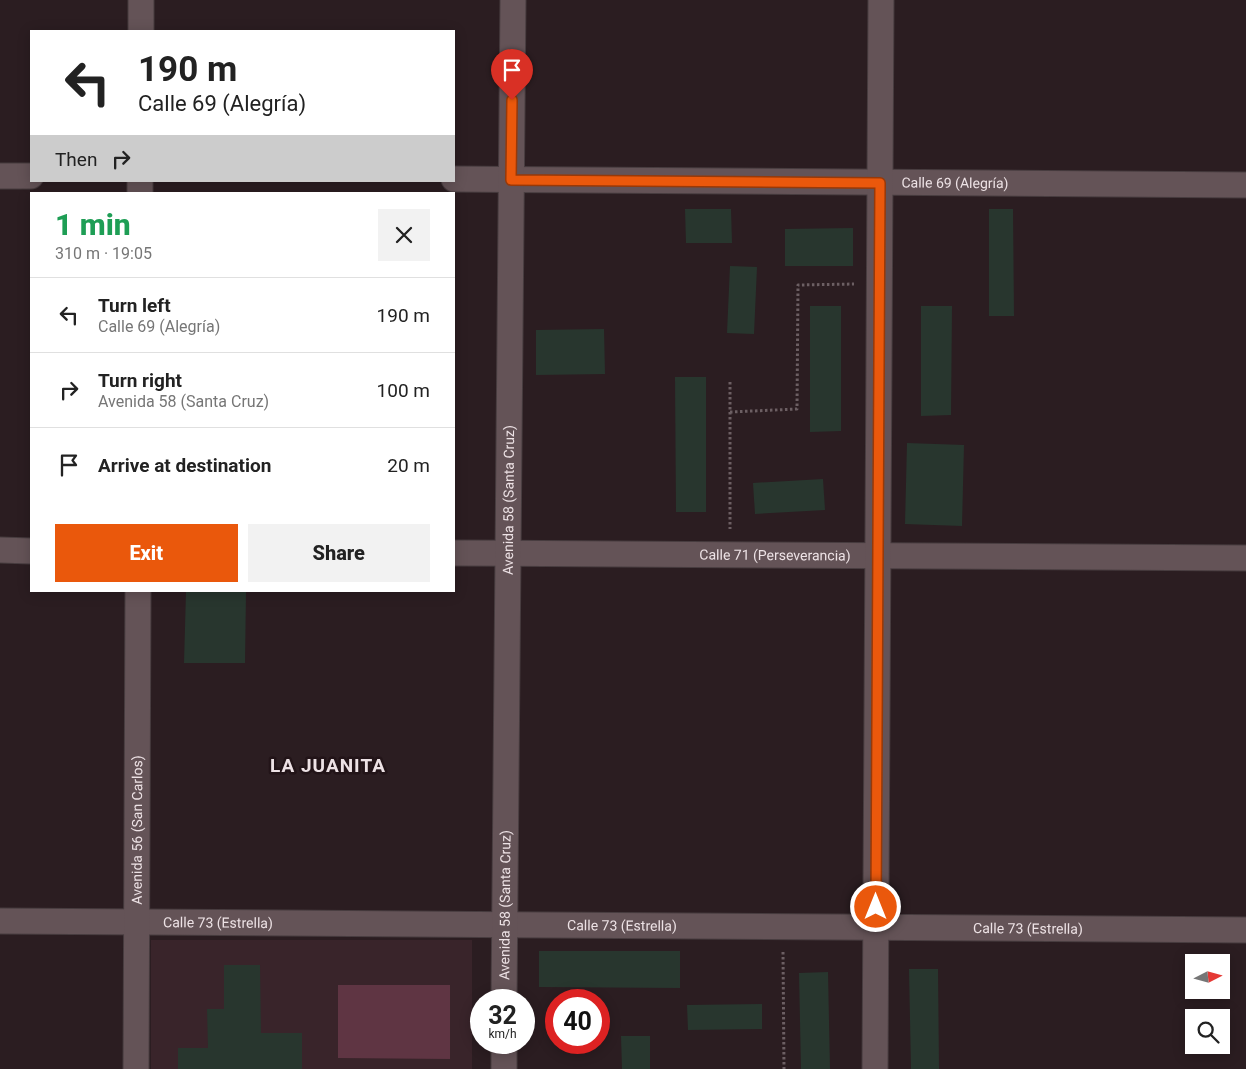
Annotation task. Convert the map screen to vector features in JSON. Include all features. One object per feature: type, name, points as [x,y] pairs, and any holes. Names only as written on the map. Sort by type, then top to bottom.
[{"type":"street","points":[[141,0],[141,30]]},
{"type":"street","name":"Avenida 58 (Santa Cruz)","points":[[504,989],[513,0]]},
{"type":"street","points":[[875,1069],[881,0]]},
{"type":"street","points":[[0,176],[30,176]]},
{"type":"street","name":"Calle 69 (Alegría)","points":[[455,179],[1246,185]]},
{"type":"street","points":[[0,550],[30,550]]},
{"type":"street","name":"Calle 71 (Perseverancia)","points":[[455,553],[1246,558]]},
{"type":"street","name":"Avenida 56 (San Carlos)","points":[[136,1069],[138,592]]},
{"type":"street","name":"Calle 73 (Estrella)","points":[[0,921],[1246,930]]},
{"type":"street","points":[[504,1054],[504,1069]]},
{"type":"path","points":[[730,412],[797,408],[798,284],[880,284]]},
{"type":"path","points":[[730,382],[731,555]]},
{"type":"path","points":[[782,926],[784,1069]]},
{"type":"shaded area","points":[[151,940],[472,940],[470,1054],[472,1054],[472,1069],[151,1069]]},
{"type":"shaded area","points":[[338,985],[450,985],[450,1059],[338,1058]]},
{"type":"building","points":[[685,209],[731,209],[732,243],[686,243]]},
{"type":"building","points":[[989,209],[1013,209],[1014,316],[989,316]]},
{"type":"building","points":[[853,228],[853,266],[785,266],[785,229]]},
{"type":"building","points":[[730,266],[757,267],[754,334],[727,333]]},
{"type":"building","points":[[810,306],[841,306],[841,431],[810,432]]},
{"type":"building","points":[[921,306],[952,306],[951,415],[921,416]]},
{"type":"building","points":[[604,329],[605,374],[536,375],[536,330]]},
{"type":"building","points":[[675,377],[706,377],[706,512],[676,512]]},
{"type":"building","points":[[907,443],[964,445],[962,526],[905,524]]},
{"type":"building","points":[[823,479],[825,510],[755,514],[753,483]]},
{"type":"building","points":[[186,592],[246,592],[245,663],[184,663]]},
{"type":"building","points":[[539,951],[680,951],[680,988],[539,987]]},
{"type":"building","points":[[224,965],[260,965],[261,1033],[302,1033],[302,1069],[178,1069],[178,1048],[208,1048],[207,1009],[224,1009]]},
{"type":"building","points":[[909,969],[938,969],[939,1069],[911,1069]]},
{"type":"building","points":[[828,972],[830,1069],[801,1069],[799,973]]},
{"type":"building","points":[[762,1004],[762,1029],[688,1030],[687,1005]]},
{"type":"building","points":[[621,1036],[650,1036],[650,1069],[622,1069]]},
{"type":"district","name":"LA JUANITA","points":[[328,765]]},
{"type":"route","points":[[512,100],[511,180],[880,183],[876,907]]}]
